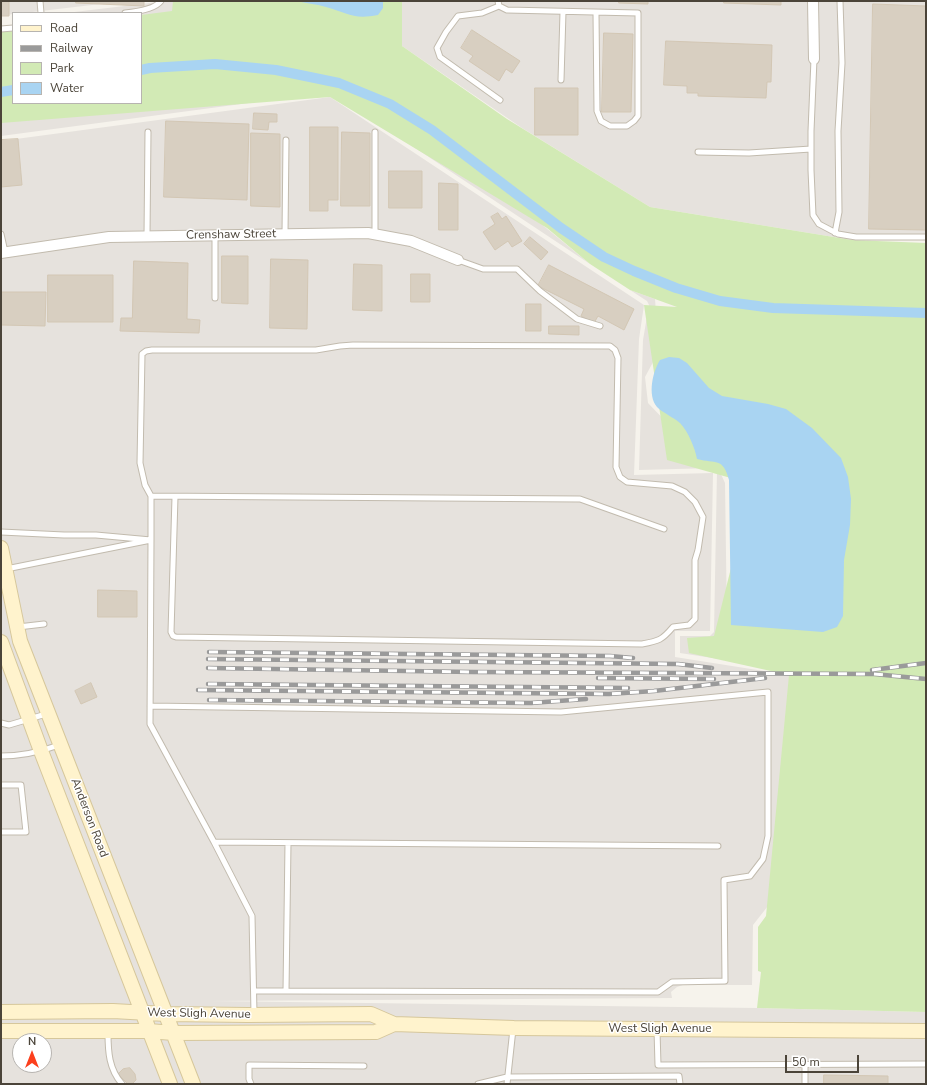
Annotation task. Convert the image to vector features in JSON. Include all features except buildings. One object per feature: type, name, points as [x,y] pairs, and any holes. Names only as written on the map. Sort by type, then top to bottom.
[{"type":"main road","name":"Anderson Road","points":[[1,548],[3,569],[20,641],[194,1084]]},
{"type":"main road","name":"Anderson Road","points":[[1,642],[41,751],[170,1084]]},
{"type":"main road","name":"West Sligh Avenue","points":[[1,1012],[142,1012],[166,1014],[254,1015],[371,1014],[394,1024],[514,1028],[926,1031]]},
{"type":"main road","name":"West Sligh Avenue","points":[[1,1032],[376,1032],[394,1024]]},
{"type":"street","points":[[812,1],[814,59]]},
{"type":"street","name":"Crenshaw Street","points":[[3,252],[109,237],[368,233],[411,241],[458,260]]},
{"type":"lane","points":[[40,1],[40,12]]},
{"type":"lane","points":[[129,12],[158,5],[162,1]]},
{"type":"lane","points":[[836,233],[839,212],[838,131],[842,63],[840,1]]},
{"type":"lane","points":[[500,100],[440,57],[437,48],[446,32],[458,16],[482,13],[499,4],[507,10],[638,13],[638,116],[634,121],[627,126],[610,126],[601,121],[597,111],[596,13]]},
{"type":"lane","points":[[561,80],[563,12]]},
{"type":"lane","points":[[1,29],[12,28]]},
{"type":"lane","points":[[814,59],[811,149],[813,215],[819,224],[836,233],[856,237],[926,238]]},
{"type":"lane","points":[[147,236],[148,132]]},
{"type":"lane","points":[[375,234],[376,132]]},
{"type":"lane","points":[[285,234],[286,140]]},
{"type":"lane","points":[[698,152],[748,152],[811,149]]},
{"type":"lane","points":[[1,234],[3,252]]},
{"type":"lane","points":[[215,235],[215,298]]},
{"type":"lane","points":[[458,260],[483,269],[517,269],[540,291],[577,319],[600,326]]},
{"type":"lane","points":[[175,496],[171,632],[173,636],[176,637],[642,644],[656,642],[664,637],[673,627],[689,625],[695,619],[695,560],[703,517],[695,502],[684,492],[672,486],[627,482],[620,477],[616,467],[618,358],[616,350],[610,346],[353,345],[316,350],[152,350],[146,351],[142,354],[140,463],[145,485],[151,496],[150,724],[252,916],[254,1015]]},
{"type":"lane","points":[[151,496],[580,499],[664,529]]},
{"type":"lane","points":[[1,532],[96,535],[151,540]]},
{"type":"lane","points":[[3,569],[151,540]]},
{"type":"lane","points":[[17,627],[44,624]]},
{"type":"lane","points":[[150,706],[562,712],[768,692],[768,836],[763,858],[750,876],[724,880],[726,981],[672,982],[658,992],[254,992]]},
{"type":"lane","points":[[1,723],[9,725],[48,713]]},
{"type":"lane","points":[[1,756],[41,751],[60,744]]},
{"type":"lane","points":[[1,785],[21,785],[26,832],[1,832]]},
{"type":"lane","points":[[214,842],[718,846]]},
{"type":"lane","points":[[286,991],[288,843]]},
{"type":"lane","points":[[507,1084],[514,1028]]},
{"type":"lane","points":[[656,1029],[658,1076]]},
{"type":"lane","points":[[108,1031],[110,1064],[116,1077],[122,1084]]},
{"type":"lane","points":[[658,1065],[926,1064]]},
{"type":"lane","points":[[251,1084],[249,1079],[249,1065],[364,1066]]},
{"type":"lane","points":[[804,1084],[805,1065]]},
{"type":"lane","points":[[478,1084],[507,1077],[658,1076],[680,1076],[680,1084]]},
{"type":"shaded area","points":[[1,1],[126,1],[32,12],[12,12],[12,14],[1,16]]},
{"type":"shaded area","points":[[166,1],[207,1],[142,33],[142,12],[74,12]]},
{"type":"shaded area","points":[[402,1],[926,1],[926,238],[852,240],[650,207],[522,128],[402,46]]},
{"type":"shaded area","points":[[309,95],[1,136],[1,105],[142,103]]},
{"type":"shaded area","points":[[330,97],[644,305],[639,339],[634,475],[713,473],[710,631],[675,631],[675,657],[789,675],[790,878],[753,925],[752,985],[683,985],[677,987],[671,992],[672,998],[211,1001],[757,1008],[926,1012],[926,1084],[1,1084],[1,141]]},
{"type":"shaded area","points":[[358,110],[512,200],[590,264]]},
{"type":"shaded area","points":[[630,290],[655,299],[659,351],[645,377],[648,403],[672,428],[719,470],[725,483],[727,625],[790,670],[680,653],[680,636],[710,636],[714,632],[717,471],[713,468],[639,470],[643,340],[649,305],[647,301]]},
{"type":"green space","points":[[173,1],[402,1],[402,46],[507,119],[650,207],[852,240],[926,243],[926,1012],[757,1008],[761,972],[758,971],[758,927],[766,916],[789,675],[689,653],[687,638],[714,636],[752,484],[667,460],[644,305],[677,307],[630,290],[590,264],[547,228],[330,97],[1,123],[1,32],[12,31],[12,104],[142,104],[142,15],[172,11]]},
{"type":"water","points":[[295,1],[383,1],[383,8],[378,15],[362,17],[322,6]]},
{"type":"water","points":[[669,357],[679,358],[687,363],[709,388],[722,396],[768,404],[786,409],[812,428],[841,458],[848,477],[851,499],[850,525],[844,560],[843,616],[837,627],[823,632],[731,625],[729,480],[724,468],[718,463],[697,459],[691,440],[683,426],[659,409],[654,402],[652,396],[652,383],[655,370],[660,360]]},
{"type":"waterway","points":[[142,70],[215,64],[276,70],[339,83],[390,104],[432,130],[561,228],[604,257],[676,288],[720,301],[773,308],[926,313]]},
{"type":"waterway","points":[[1,92],[12,90]]},
{"type":"railway","points":[[209,652],[610,656],[633,658]]},
{"type":"railway","points":[[208,659],[678,664],[712,668]]},
{"type":"railway","points":[[872,670],[926,663]]},
{"type":"railway","points":[[208,668],[473,672],[874,674],[926,679]]},
{"type":"railway","points":[[598,678],[714,679]]},
{"type":"railway","points":[[198,690],[609,694],[654,691],[765,678]]},
{"type":"railway","points":[[208,684],[628,688]]},
{"type":"railway","points":[[209,700],[531,703],[586,699]]}]
